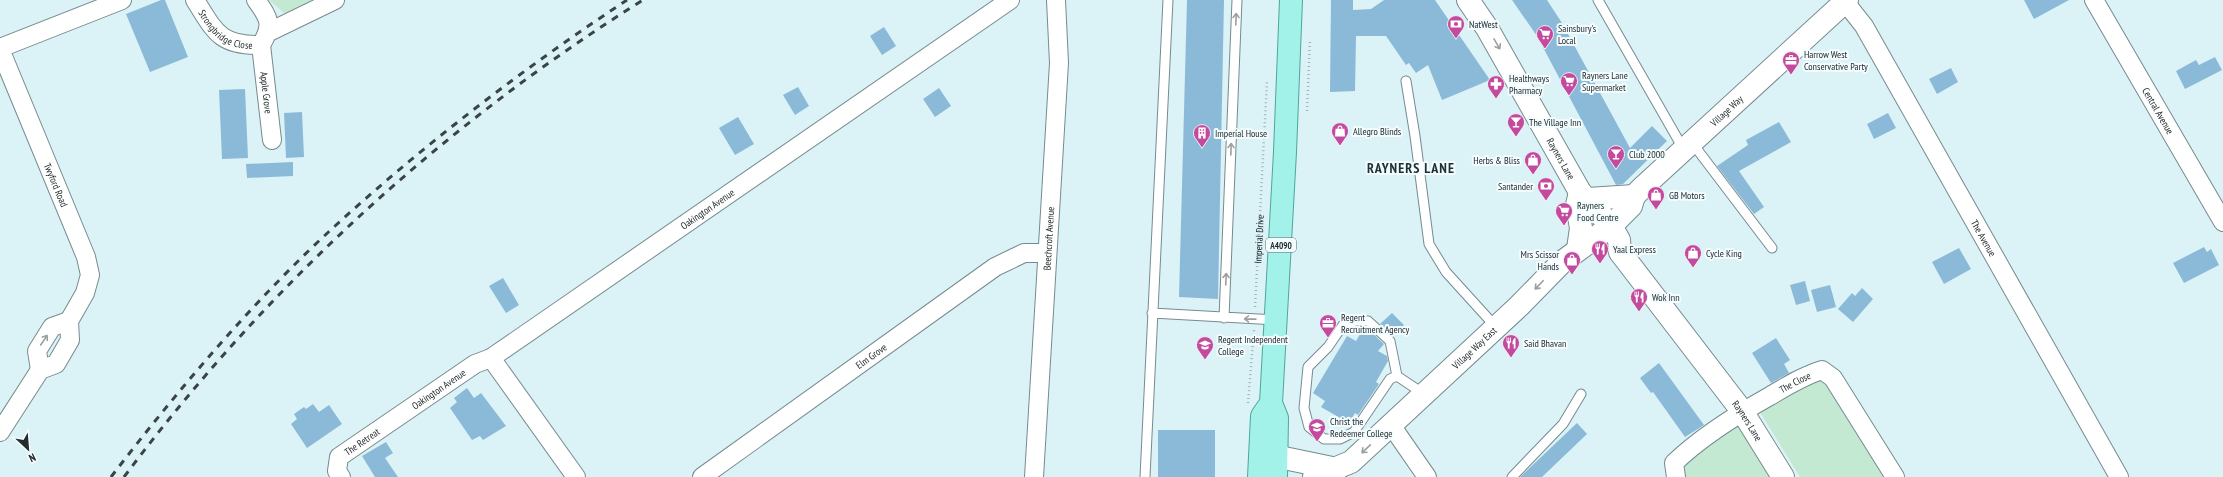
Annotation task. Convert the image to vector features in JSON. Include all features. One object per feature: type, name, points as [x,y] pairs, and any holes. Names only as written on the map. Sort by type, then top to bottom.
[{"type":"main road","name":"A4090","points":[[1258,477],[1269,449],[1277,418],[1271,403],[1277,320],[1291,0]]},
{"type":"main road","name":"A4090","points":[[1269,449],[1276,477]]},
{"type":"street","points":[[0,48],[122,0]]},
{"type":"street","name":"Strongbridge Close","points":[[195,0],[217,34],[231,43],[246,46],[265,39],[268,19],[256,0]]},
{"type":"street","points":[[265,39],[335,0]]},
{"type":"street","name":"Oakington Avenue","points":[[402,413],[475,364],[491,358],[1010,0]]},
{"type":"street","name":"Beechcroft Avenue","points":[[1034,477],[1046,253],[1059,63],[1056,0]]},
{"type":"street","name":"Rayners Lane","points":[[1468,0],[1487,28],[1584,196],[1611,226],[1619,240],[1620,252],[1742,411],[1783,477]]},
{"type":"street","name":"Central Avenue","points":[[2094,0],[2223,222]]},
{"type":"street","name":"Village Way","points":[[1611,226],[1631,206],[1634,196],[1846,1]]},
{"type":"street","name":"The Avenue","points":[[1846,1],[1864,26],[2119,477]]},
{"type":"street","name":"Apple Grove","points":[[265,39],[272,140]]},
{"type":"street","name":"Twyford Road","points":[[0,48],[86,257],[90,275],[85,293],[69,322],[52,327],[37,351],[40,370],[0,432]]},
{"type":"street","points":[[1620,252],[1584,246],[1577,204],[1584,196],[1634,196]]},
{"type":"street","name":"Village Way East","points":[[1314,477],[1340,473],[1562,262],[1611,226]]},
{"type":"street","name":"Elm Grove","points":[[702,477],[994,267],[1024,253],[1046,253]]},
{"type":"street","points":[[491,358],[576,477]]},
{"type":"street","name":"The Close","points":[[1676,477],[1674,463],[1742,411],[1806,375],[1822,370],[1833,378],[1895,477]]},
{"type":"street","name":"The Retreat","points":[[341,477],[337,472],[339,457],[402,413]]},
{"type":"street","points":[[1391,425],[1427,477]]},
{"type":"street","points":[[1269,449],[1340,473]]},
{"type":"lane","points":[[1145,477],[1168,0]]},
{"type":"lane","points":[[1224,318],[1237,0]]},
{"type":"lane","points":[[1598,0],[1689,147],[1772,248]]},
{"type":"lane","points":[[1406,81],[1415,136],[1429,244],[1446,272],[1495,326]]},
{"type":"lane","points":[[1152,313],[1277,320]]},
{"type":"lane","points":[[1396,376],[1390,379],[1354,432],[1340,439],[1324,439],[1309,427],[1304,408],[1308,367],[1328,347],[1343,325],[1356,321],[1368,321],[1390,341],[1396,376],[1424,394]]},
{"type":"lane","points":[[1512,477],[1564,424],[1581,394]]},
{"type":"path","name":"Imperial Drive","points":[[1248,406],[1255,318],[1267,77]]},
{"type":"green space","points":[[269,0],[315,0],[291,13],[284,13]]},
{"type":"green space","points":[[1822,370],[1895,477],[1800,477],[1755,404]]},
{"type":"green space","points":[[1736,415],[1774,477],[1676,477],[1687,451]]},
{"type":"building","points":[[161,0],[165,0],[188,57],[150,72],[126,14]]},
{"type":"building","name":"Imperial House","points":[[1187,0],[1224,0],[1218,299],[1179,297]]},
{"type":"building","points":[[1331,0],[1353,0],[1353,10],[1371,9],[1384,0],[1435,0],[1490,80],[1442,100],[1428,65],[1416,73],[1409,63],[1406,65],[1386,36],[1356,36],[1355,91],[1330,92]]},
{"type":"building","points":[[1512,0],[1547,0],[1562,23],[1630,148],[1652,126],[1667,141],[1623,184],[1616,185],[1537,36]]},
{"type":"building","points":[[2024,0],[2069,0],[2034,19]]},
{"type":"building","points":[[884,27],[896,46],[882,55],[870,36]]},
{"type":"building","points":[[2215,57],[2222,70],[2185,89],[2176,71],[2196,60],[2199,65]]},
{"type":"building","points":[[1951,68],[1958,82],[1937,94],[1929,79]]},
{"type":"building","points":[[798,87],[809,106],[795,115],[783,95]]},
{"type":"building","points":[[939,88],[951,106],[935,117],[923,99]]},
{"type":"building","points":[[245,89],[248,158],[222,159],[219,90]]},
{"type":"building","points":[[302,112],[304,157],[286,158],[284,113]]},
{"type":"building","points":[[1888,113],[1896,128],[1874,139],[1867,124]]},
{"type":"building","points":[[738,117],[754,144],[735,155],[719,128]]},
{"type":"building","points":[[1779,122],[1791,142],[1739,171],[1764,207],[1754,214],[1717,166],[1748,145],[1746,140]]},
{"type":"building","points":[[293,162],[293,176],[247,178],[246,164]]},
{"type":"building","points":[[2204,247],[2207,252],[2211,249],[2219,265],[2184,283],[2173,263]]},
{"type":"building","points":[[1959,248],[1971,269],[1944,284],[1932,262]]},
{"type":"building","points":[[503,278],[519,305],[506,313],[489,286]]},
{"type":"building","points":[[1805,281],[1810,301],[1796,305],[1790,285]]},
{"type":"building","points":[[1830,285],[1836,307],[1817,312],[1811,290]]},
{"type":"building","points":[[1862,288],[1873,299],[1853,322],[1838,309],[1852,293],[1855,296]]},
{"type":"building","points":[[1392,313],[1404,325],[1393,336],[1380,324]]},
{"type":"building","points":[[1363,329],[1371,332],[1384,344],[1378,351],[1387,356],[1388,361],[1376,382],[1379,384],[1358,415],[1355,413],[1349,423],[1321,407],[1325,401],[1313,393],[1347,336],[1356,341]]},
{"type":"building","points":[[1776,338],[1790,360],[1784,364],[1789,373],[1771,383],[1752,353]]},
{"type":"building","points":[[1659,363],[1704,425],[1685,437],[1653,392],[1651,393],[1640,378]]},
{"type":"building","points":[[467,388],[474,398],[481,393],[506,426],[483,440],[480,436],[472,440],[450,408],[457,402],[454,398]]},
{"type":"building","points":[[313,404],[319,412],[329,405],[342,424],[307,448],[291,424],[297,419],[294,414],[304,407],[306,409]]},
{"type":"building","points":[[1577,423],[1587,434],[1542,477],[1520,477]]},
{"type":"building","points":[[1158,430],[1215,430],[1215,477],[1158,477]]},
{"type":"building","points":[[386,442],[393,453],[385,458],[398,477],[375,477],[362,456]]},
{"type":"railway","points":[[111,477],[190,379],[246,315],[305,254],[335,226],[369,195],[476,107],[551,52],[627,0]]},
{"type":"railway","points":[[124,477],[179,407],[237,340],[298,276],[361,214],[428,156],[497,101],[569,49],[643,0]]},
{"type":"place","name":"NatWest","points":[[1456,39]]},
{"type":"place","name":"Sainsbury's Local","points":[[1545,49]]},
{"type":"place","name":"Harrow West Conservative Party","points":[[1791,75]]},
{"type":"place","name":"Rayners Lane Supermarket","points":[[1569,96]]},
{"type":"place","name":"Healthways Pharmacy","points":[[1496,99]]},
{"type":"place","name":"The Village Inn","points":[[1516,137]]},
{"type":"place","name":"Allegro Blinds","points":[[1340,146]]},
{"type":"place","name":"Imperial House","points":[[1202,148]]},
{"type":"place","name":"Club 2000","points":[[1616,169]]},
{"type":"place","name":"Herbs & Bliss","points":[[1533,175]]},
{"type":"place","name":"Santander","points":[[1546,201]]},
{"type":"place","name":"GB Motors","points":[[1656,210]]},
{"type":"place","name":"Rayners Food Centre","points":[[1564,226]]},
{"type":"place","name":"Yaal Express","points":[[1600,264]]},
{"type":"place","name":"Cycle King","points":[[1693,268]]},
{"type":"place","name":"Mrs Scissor Hands","points":[[1572,275]]},
{"type":"place","name":"Wok Inn","points":[[1639,312]]},
{"type":"place","name":"Regent Recruitment Agency","points":[[1328,338]]},
{"type":"place","name":"Said Bhavan","points":[[1511,358]]},
{"type":"place","name":"Regent Independent College","points":[[1205,360]]},
{"type":"place","name":"Christ the Redeemer College","points":[[1317,442]]},
{"type":"district","name":"RAYNERS LANE","points":[[1411,168]]}]
